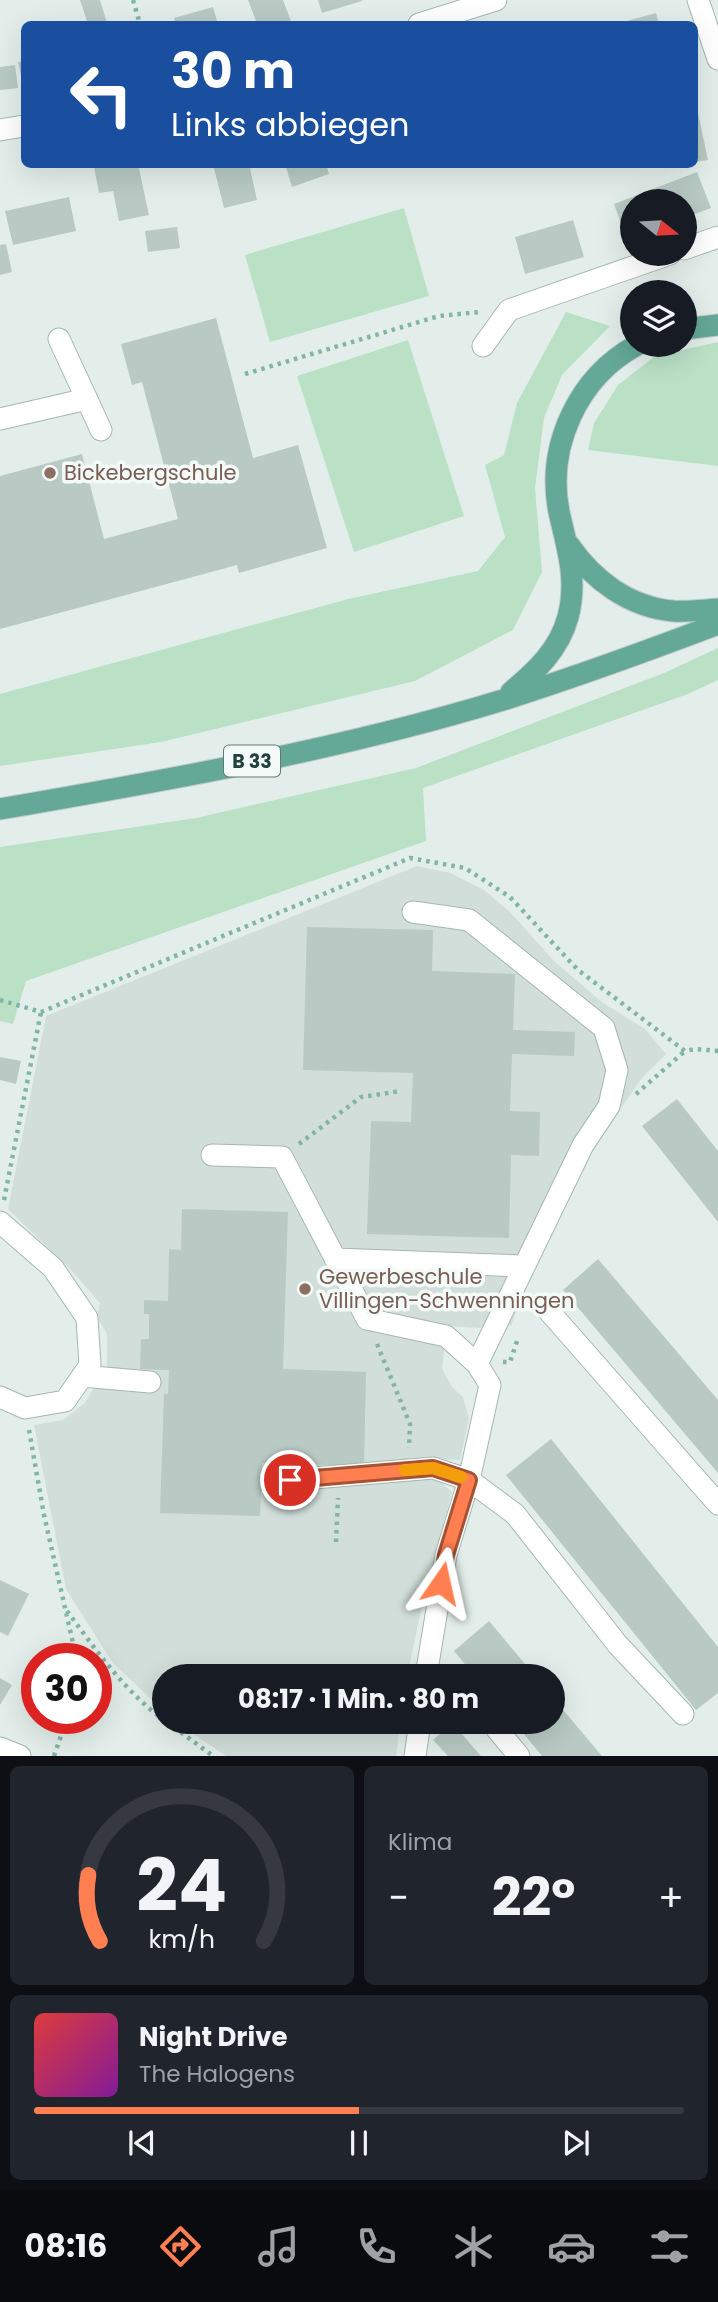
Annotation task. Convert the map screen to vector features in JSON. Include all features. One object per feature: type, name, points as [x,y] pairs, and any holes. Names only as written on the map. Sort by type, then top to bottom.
[{"type":"main road","points":[[697,327],[718,325]]},
{"type":"main road","points":[[502,700],[536,671],[549,655],[560,638],[567,618],[572,598],[571,561],[556,490],[558,458],[566,426],[586,388],[620,356]]},
{"type":"main road","points":[[567,542],[596,578],[634,601],[674,611],[718,609]]},
{"type":"main road","name":"B 33","points":[[0,809],[247,763],[381,733],[502,700],[718,624]]},
{"type":"street","points":[[429,21],[496,0]]},
{"type":"street","points":[[698,0],[718,59]]},
{"type":"street","points":[[0,130],[21,126]]},
{"type":"street","points":[[697,244],[718,237]]},
{"type":"street","points":[[482,346],[509,310],[636,266]]},
{"type":"street","points":[[59,339],[101,430]]},
{"type":"street","points":[[0,419],[87,399]]},
{"type":"street","points":[[414,912],[469,920],[604,1028],[617,1070],[609,1106],[583,1144],[477,1364]]},
{"type":"street","points":[[212,1155],[282,1157],[367,1320],[446,1336],[477,1364],[490,1385],[469,1480],[446,1555],[432,1664]]},
{"type":"street","points":[[0,1397],[25,1408],[65,1401],[90,1365],[87,1318],[53,1268],[1,1213]]},
{"type":"street","points":[[335,1259],[524,1266]]},
{"type":"street","points":[[547,1309],[718,1504]]},
{"type":"street","points":[[82,1376],[150,1382]]},
{"type":"street","points":[[290,1480],[433,1468],[469,1480],[515,1514],[618,1646],[684,1714]]},
{"type":"street","points":[[416,1755],[418,1734]]},
{"type":"street","points":[[501,1734],[519,1756]]},
{"type":"path","points":[[132,0],[139,21]]},
{"type":"path","points":[[245,374],[439,316],[509,310]]},
{"type":"path","points":[[0,1000],[41,1013],[410,858],[465,868],[510,897],[578,970],[685,1051],[718,1051]]},
{"type":"path","points":[[1,1213],[41,1013]]},
{"type":"path","points":[[282,1157],[360,1097],[401,1091]]},
{"type":"path","points":[[367,1320],[410,1424]]},
{"type":"path","points":[[25,1408],[44,1515],[73,1643]]},
{"type":"path","points":[[336,1542],[338,1476]]},
{"type":"path","points":[[65,1608],[95,1649],[152,1711]]},
{"type":"path","points":[[54,1756],[62,1734]]},
{"type":"path","points":[[183,1734],[213,1756]]},
{"type":"shaded area","name":"Gewerbeschule Villingen-Schwenningen","points":[[417,866],[450,873],[484,890],[510,912],[555,962],[603,1003],[645,1029],[666,1054],[642,1078],[593,1148],[526,1283],[511,1326],[491,1314],[481,1328],[447,1326],[442,1369],[452,1387],[463,1397],[469,1418],[460,1460],[434,1459],[433,1476],[452,1492],[410,1664],[152,1664],[152,1700],[113,1663],[112,1643],[100,1643],[66,1589],[34,1425],[63,1420],[85,1403],[107,1365],[107,1334],[97,1317],[100,1303],[71,1270],[8,1209],[46,1016]]},
{"type":"shaded area","points":[[194,1734],[399,1734],[396,1756],[226,1756]]},
{"type":"green space","points":[[404,208],[429,296],[270,342],[245,255]]},
{"type":"green space","points":[[566,312],[610,326],[562,375],[544,418],[535,488],[542,572],[513,630],[415,681],[161,742],[0,766],[0,694],[348,599],[478,571],[505,537],[485,465],[504,455],[517,403]]},
{"type":"green space","points":[[408,340],[464,516],[354,552],[297,376]]},
{"type":"green space","points":[[718,342],[718,466],[588,450],[594,423],[618,385],[654,357],[697,357],[697,347]]},
{"type":"green space","points":[[718,648],[718,680],[688,694],[423,788],[426,841],[26,981],[13,1024],[0,1021],[0,847],[196,818],[416,768],[664,673]]},
{"type":"building","points":[[80,0],[100,0],[106,21],[87,21]]},
{"type":"building","points":[[248,0],[283,0],[291,21],[256,21]]},
{"type":"building","points":[[318,0],[362,0],[362,1],[322,13]]},
{"type":"building","points":[[213,7],[217,21],[174,21],[174,18]]},
{"type":"building","points":[[656,13],[658,21],[627,21]]},
{"type":"building","points":[[15,65],[18,88],[0,90],[0,67]]},
{"type":"building","points":[[698,113],[708,160],[698,162]]},
{"type":"building","points":[[94,168],[139,168],[149,215],[119,221],[113,191],[99,193]]},
{"type":"building","points":[[214,168],[250,168],[257,200],[224,208]]},
{"type":"building","points":[[286,168],[327,168],[329,174],[292,187]]},
{"type":"building","points":[[697,172],[711,208],[697,213],[697,189],[653,189]]},
{"type":"building","points":[[69,197],[76,231],[13,245],[5,211]]},
{"type":"building","points":[[620,202],[620,221],[614,204]]},
{"type":"building","points":[[573,220],[584,257],[525,274],[515,237]]},
{"type":"building","points":[[177,227],[180,248],[148,252],[145,231]]},
{"type":"building","points":[[6,244],[12,272],[0,275],[0,245]]},
{"type":"building","name":"Bickebergschule","points":[[216,318],[253,458],[298,445],[327,548],[239,573],[237,565],[0,629],[0,476],[82,454],[104,539],[178,519],[142,382],[132,385],[121,344]]},
{"type":"building","points":[[307,927],[433,930],[432,971],[515,974],[513,1030],[575,1032],[574,1056],[512,1054],[510,1111],[540,1112],[539,1156],[511,1155],[509,1238],[367,1234],[371,1121],[411,1122],[413,1073],[303,1070]]},
{"type":"building","points":[[0,1057],[21,1061],[16,1084],[0,1080]]},
{"type":"building","points":[[677,1099],[718,1151],[718,1222],[642,1126]]},
{"type":"building","points":[[182,1209],[288,1212],[283,1369],[366,1372],[364,1466],[262,1463],[260,1516],[160,1513],[164,1394],[168,1394],[169,1370],[140,1369],[141,1339],[149,1339],[149,1314],[144,1314],[144,1300],[168,1301],[169,1249],[181,1250]]},
{"type":"building","points":[[598,1259],[718,1400],[718,1473],[563,1290]]},
{"type":"building","points":[[551,1439],[718,1647],[718,1693],[696,1710],[506,1475]]},
{"type":"building","points":[[0,1580],[29,1594],[8,1636],[0,1632]]},
{"type":"building","points":[[489,1621],[525,1664],[465,1664],[454,1651]]},
{"type":"building","points":[[0,1678],[12,1685],[0,1705]]},
{"type":"building","points":[[565,1712],[602,1756],[542,1756],[524,1734],[565,1734]]},
{"type":"building","points":[[440,1734],[462,1734],[481,1756],[448,1756],[433,1740]]},
{"type":"slow traffic","points":[[405,1470],[433,1468],[461,1477]]},
{"type":"place","name":"Bickebergschule","points":[[50,473]]},
{"type":"place","name":"Gewerbeschule Villingen-Schwenningen","points":[[305,1289]]},
{"type":"route","points":[[290,1480],[433,1468],[469,1480],[446,1555],[441,1583]]}]
